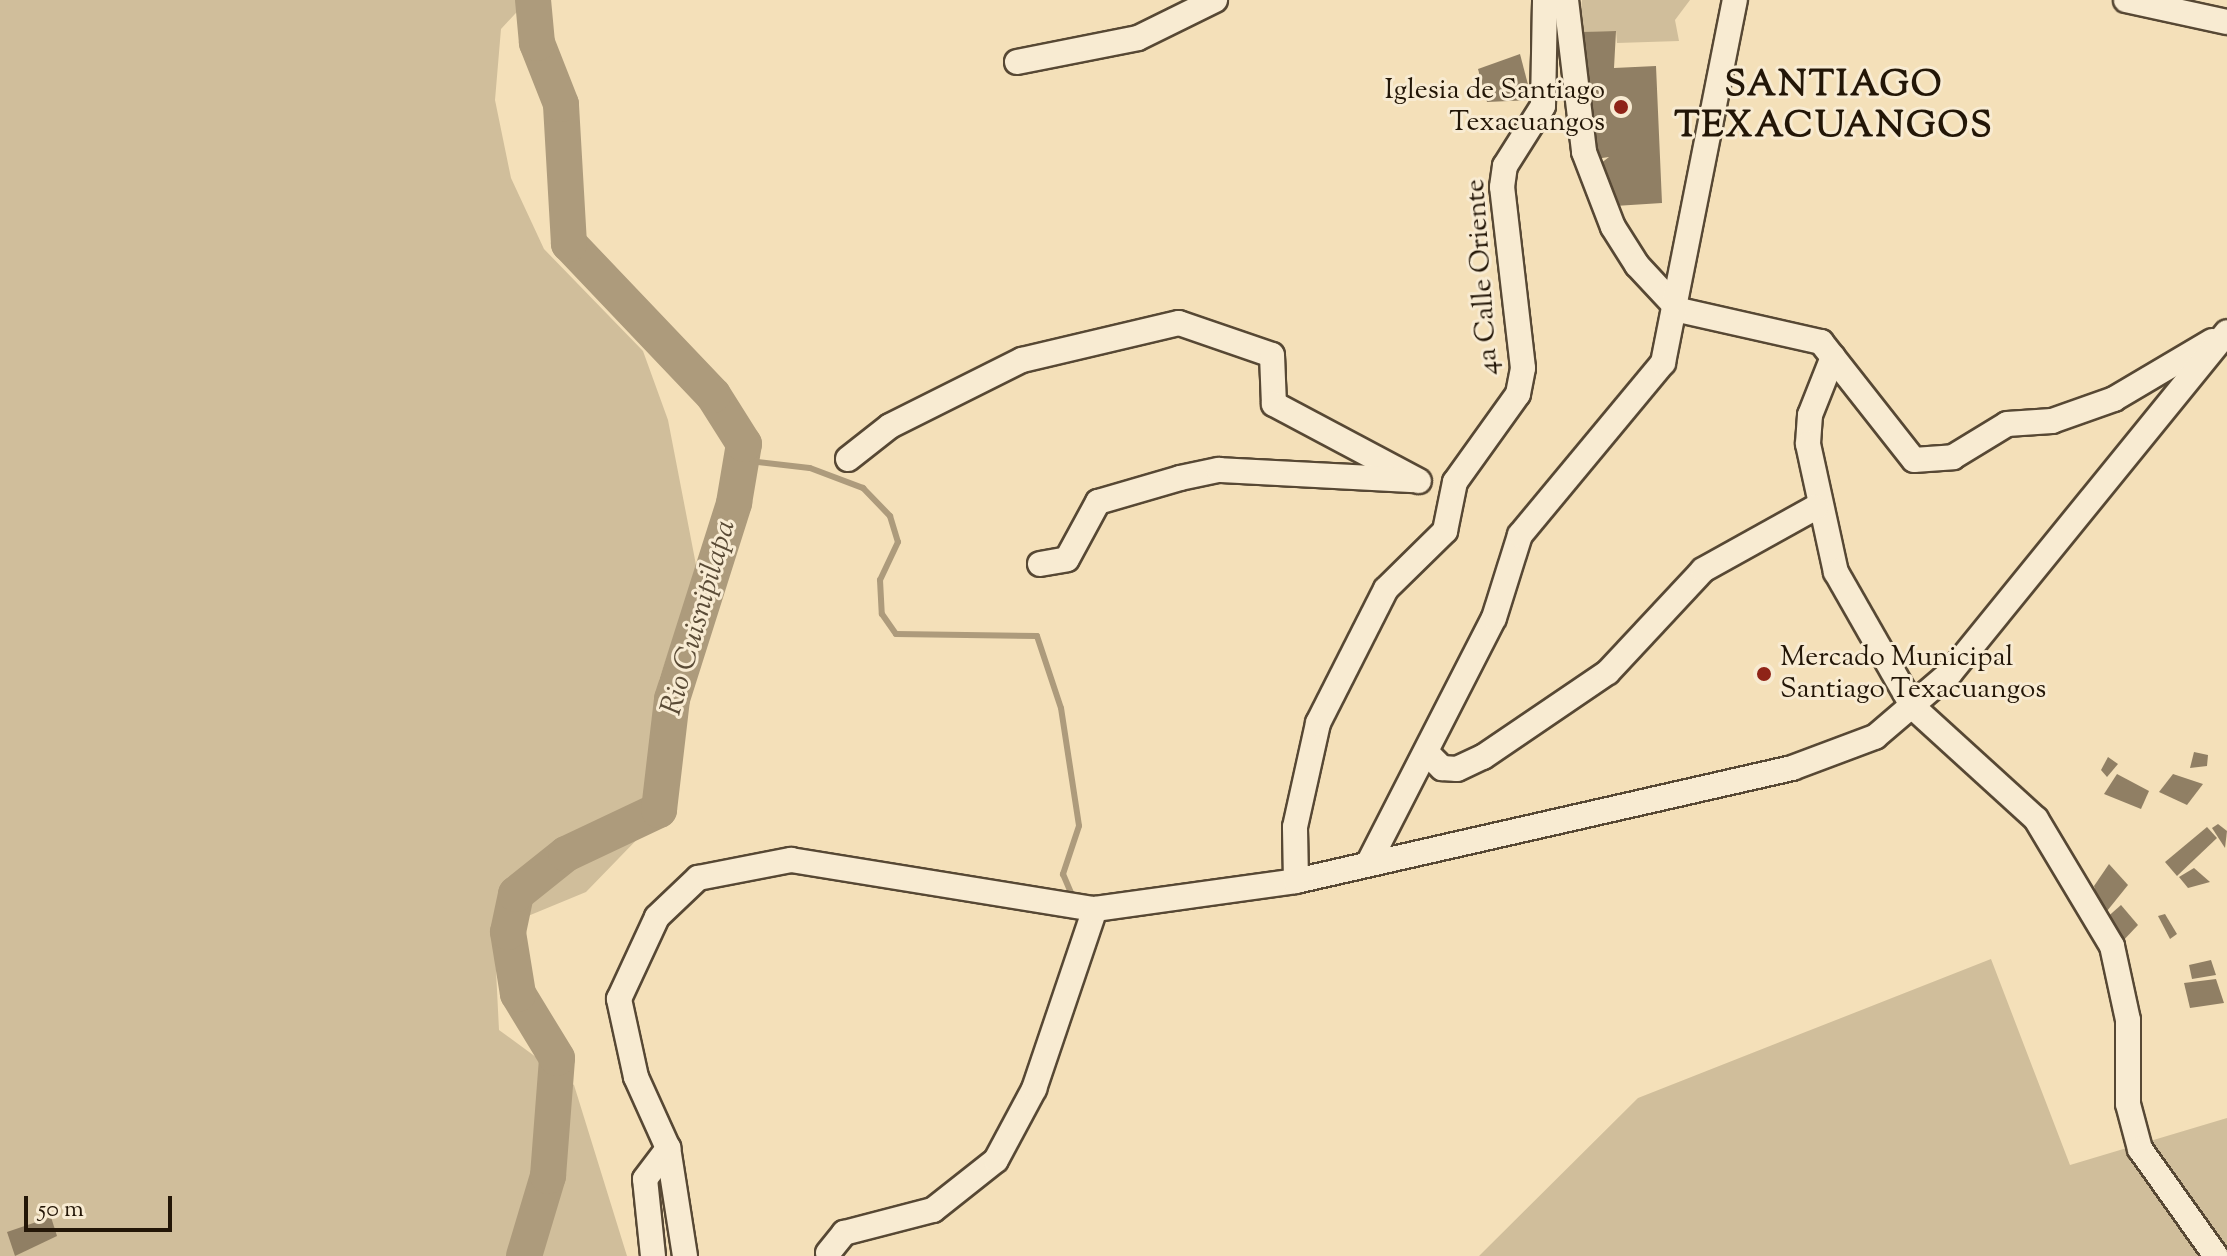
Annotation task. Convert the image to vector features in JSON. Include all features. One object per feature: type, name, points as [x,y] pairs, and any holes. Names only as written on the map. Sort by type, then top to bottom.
[{"type":"street","points":[[1017,62],[1138,38],[1215,0]]},
{"type":"street","name":"4a Calle Oriente","points":[[1296,881],[1295,827],[1318,723],[1386,589],[1445,531],[1455,482],[1521,381],[1502,187],[1505,166],[1543,106],[1545,0]]},
{"type":"street","points":[[1566,0],[1591,176],[1637,265],[1679,310],[1801,335],[1833,357],[1896,445],[1932,463],[2007,424],[2052,421],[2114,399],[2227,331]]},
{"type":"street","points":[[2126,0],[2227,22]]},
{"type":"street","points":[[1368,864],[1428,754],[1494,618],[1520,535],[1637,403],[1663,363],[1679,310],[1741,6]]},
{"type":"street","points":[[848,459],[890,426],[1022,360],[1179,323],[1272,355],[1274,404],[1419,481]]},
{"type":"street","points":[[685,1256],[668,1148],[636,1077],[619,999],[657,917],[698,878],[791,860],[1095,909],[1296,881],[1792,768],[1875,737],[1913,707],[2041,569],[2227,331]]},
{"type":"street","points":[[1833,357],[1810,415],[1816,507],[1836,572],[1913,707],[2036,819],[2112,946],[2128,1020],[2128,1104],[2140,1149],[2216,1256]]},
{"type":"street","points":[[1040,564],[1067,559],[1098,502],[1219,470],[1455,482]]},
{"type":"street","points":[[1428,754],[1442,768],[1457,769],[1483,757],[1608,672],[1703,570],[1816,507]]},
{"type":"street","points":[[828,1253],[844,1233],[933,1210],[996,1160],[1034,1089],[1095,909]]},
{"type":"street","points":[[653,1256],[645,1179],[668,1148]]},
{"type":"shaded area","points":[[0,0],[528,0],[501,29],[495,100],[511,178],[544,249],[643,351],[668,420],[697,570],[659,680],[651,825],[586,892],[494,930],[499,1030],[574,1085],[627,1256],[0,1256]]},
{"type":"shaded area","points":[[1582,0],[1690,0],[1675,20],[1679,41],[1617,43],[1616,31],[1578,32]]},
{"type":"shaded area","points":[[1991,959],[2070,1165],[2227,1118],[2227,1256],[1479,1256],[1638,1098]]},
{"type":"building","name":"Iglesia de Santiago Texacuangos","points":[[1616,31],[1614,68],[1656,66],[1662,203],[1615,206],[1596,167],[1609,157],[1595,159],[1578,32]]},
{"type":"building","points":[[1520,54],[1532,100],[1487,102],[1478,69]]},
{"type":"building","points":[[2194,752],[2208,755],[2207,766],[2190,768]]},
{"type":"building","points":[[2108,757],[2118,764],[2107,777],[2101,770]]},
{"type":"building","points":[[2117,774],[2149,791],[2141,809],[2104,794]]},
{"type":"building","points":[[2173,774],[2203,784],[2187,805],[2159,792]]},
{"type":"building","points":[[2218,824],[2227,831],[2225,848],[2212,828]]},
{"type":"building","points":[[2207,827],[2217,838],[2177,876],[2165,862]]},
{"type":"building","points":[[2109,864],[2128,885],[2103,916],[2094,886]]},
{"type":"building","points":[[2194,868],[2210,882],[2188,888],[2179,877]]},
{"type":"building","points":[[2121,905],[2138,925],[2120,944],[2104,920]]},
{"type":"building","points":[[2165,914],[2177,934],[2170,939],[2158,916]]},
{"type":"building","points":[[2211,960],[2216,975],[2192,979],[2189,965]]},
{"type":"building","points":[[2216,979],[2224,1003],[2190,1008],[2184,983]]},
{"type":"building","points":[[51,1217],[57,1236],[15,1256],[7,1232]]},
{"type":"waterway","name":"Rio Cuisnipilapa","points":[[524,1256],[548,1176],[557,1058],[518,994],[508,932],[516,894],[566,854],[659,810],[672,699],[734,503],[744,444],[713,395],[569,244],[561,104],[537,43],[533,0]]},
{"type":"waterway","points":[[741,460],[810,468],[863,488],[890,516],[898,542],[880,580],[882,614],[896,634],[1037,636],[1061,708],[1079,826],[1063,874],[1073,897]]},
{"type":"place","name":"Iglesia de Santiago Texacuangos","points":[[1621,107]]},
{"type":"place","name":"Mercado Municipal Santiago Texacuangos","points":[[1764,674]]},
{"type":"district","name":"SANTIAGO TEXACUANGOS","points":[[1834,106]]}]
